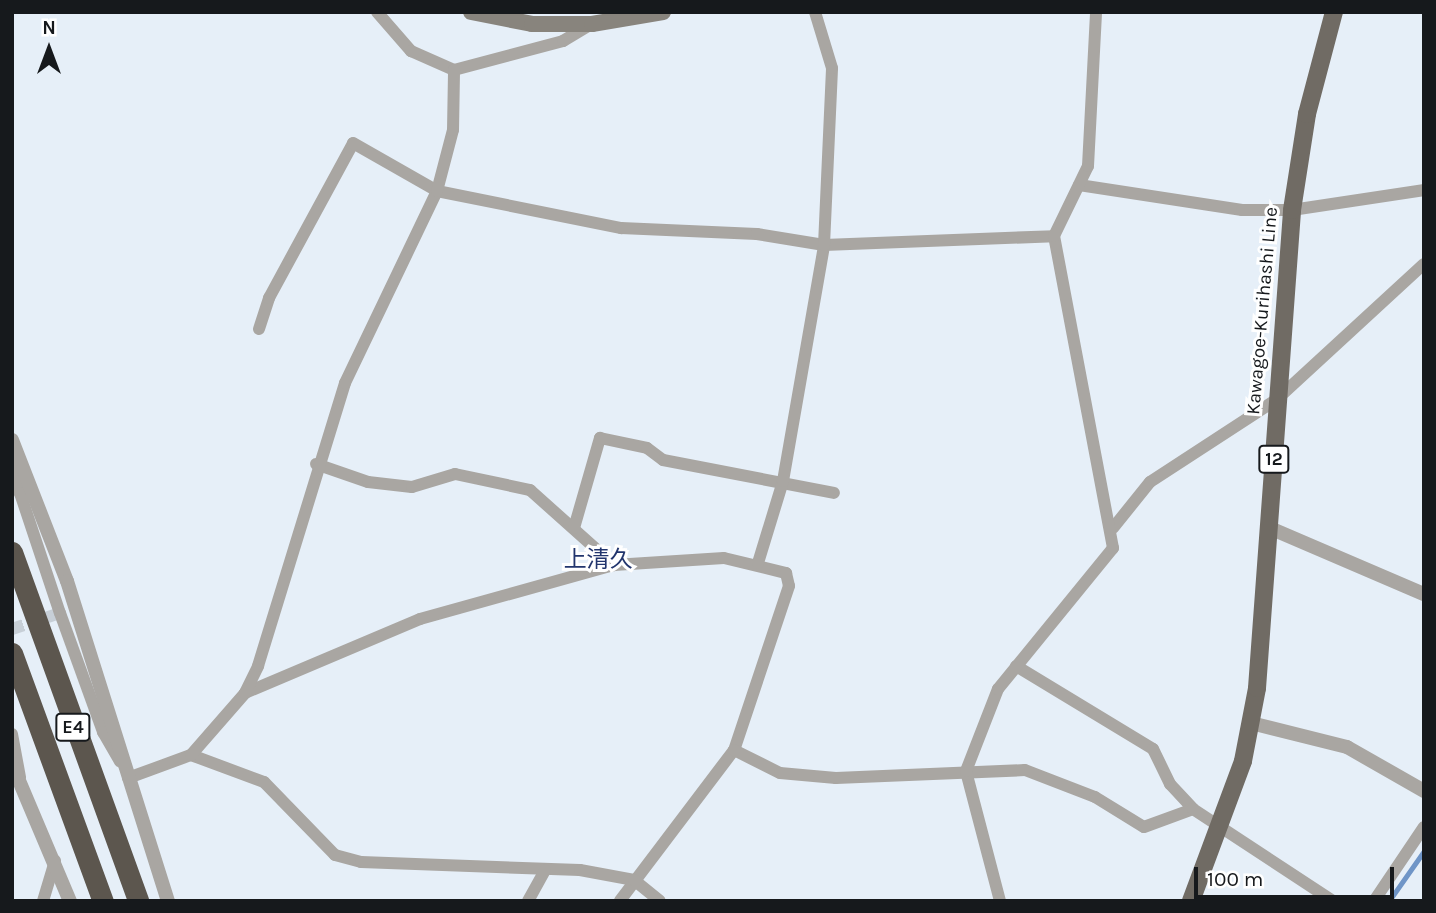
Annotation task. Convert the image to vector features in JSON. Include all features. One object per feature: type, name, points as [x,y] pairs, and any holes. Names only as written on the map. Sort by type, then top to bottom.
[{"type":"highway","name":"E4","points":[[12,552],[138,901]]},
{"type":"highway","name":"E4","points":[[12,653],[103,901]]},
{"type":"main road","points":[[471,12],[532,24],[592,24],[663,12]]},
{"type":"main road","name":"Kawagoe-Kurihashi Line","points":[[1191,901],[1220,825],[1251,723],[1272,529],[1276,400],[1292,210],[1307,114],[1334,12]]},
{"type":"street","points":[[377,12],[411,51],[454,69],[563,41],[592,24]]},
{"type":"street","points":[[758,563],[783,481],[824,245],[832,68],[815,12]]},
{"type":"street","points":[[1000,901],[966,771],[998,689],[1113,548],[1113,528],[1054,236],[1088,166],[1096,12]]},
{"type":"street","points":[[126,773],[191,755],[245,693],[275,615],[316,464],[345,383],[437,191],[453,130],[454,69]]},
{"type":"street","points":[[260,329],[269,298],[353,143],[437,191],[621,228],[757,234],[824,245],[1054,236]]},
{"type":"street","points":[[1079,185],[1242,210],[1292,210],[1424,190]]},
{"type":"street","points":[[1113,528],[1150,482],[1276,400],[1424,264]]},
{"type":"street","points":[[574,528],[600,438],[647,448],[663,460],[783,481],[834,493]]},
{"type":"street","points":[[14,444],[67,581],[169,901]]},
{"type":"street","points":[[316,464],[368,482],[412,487],[455,474],[530,490],[614,565]]},
{"type":"street","points":[[1272,529],[1424,594]]},
{"type":"street","points":[[245,693],[420,619],[614,565],[677,557],[758,563],[786,573],[789,586],[734,750],[620,901]]},
{"type":"street","points":[[1016,666],[1153,749],[1170,784],[1192,809],[1333,901]]},
{"type":"street","points":[[1251,723],[1347,747],[1424,791]]},
{"type":"street","points":[[12,734],[19,788]]},
{"type":"street","points":[[734,750],[780,773],[806,776],[1026,770],[1095,797],[1144,827],[1192,809]]},
{"type":"street","points":[[191,755],[264,782],[335,855],[361,862],[545,870],[634,880],[660,901]]},
{"type":"street","points":[[12,764],[19,788],[55,861],[70,901]]},
{"type":"street","points":[[1374,901],[1424,827]]},
{"type":"street","points":[[43,901],[55,861]]},
{"type":"street","points":[[528,901],[545,870]]},
{"type":"waterway","points":[[1389,901],[1424,851]]},
{"type":"tunnel","points":[[12,629],[60,613]]},
{"type":"district","name":"上清久","points":[[598,560]]}]
